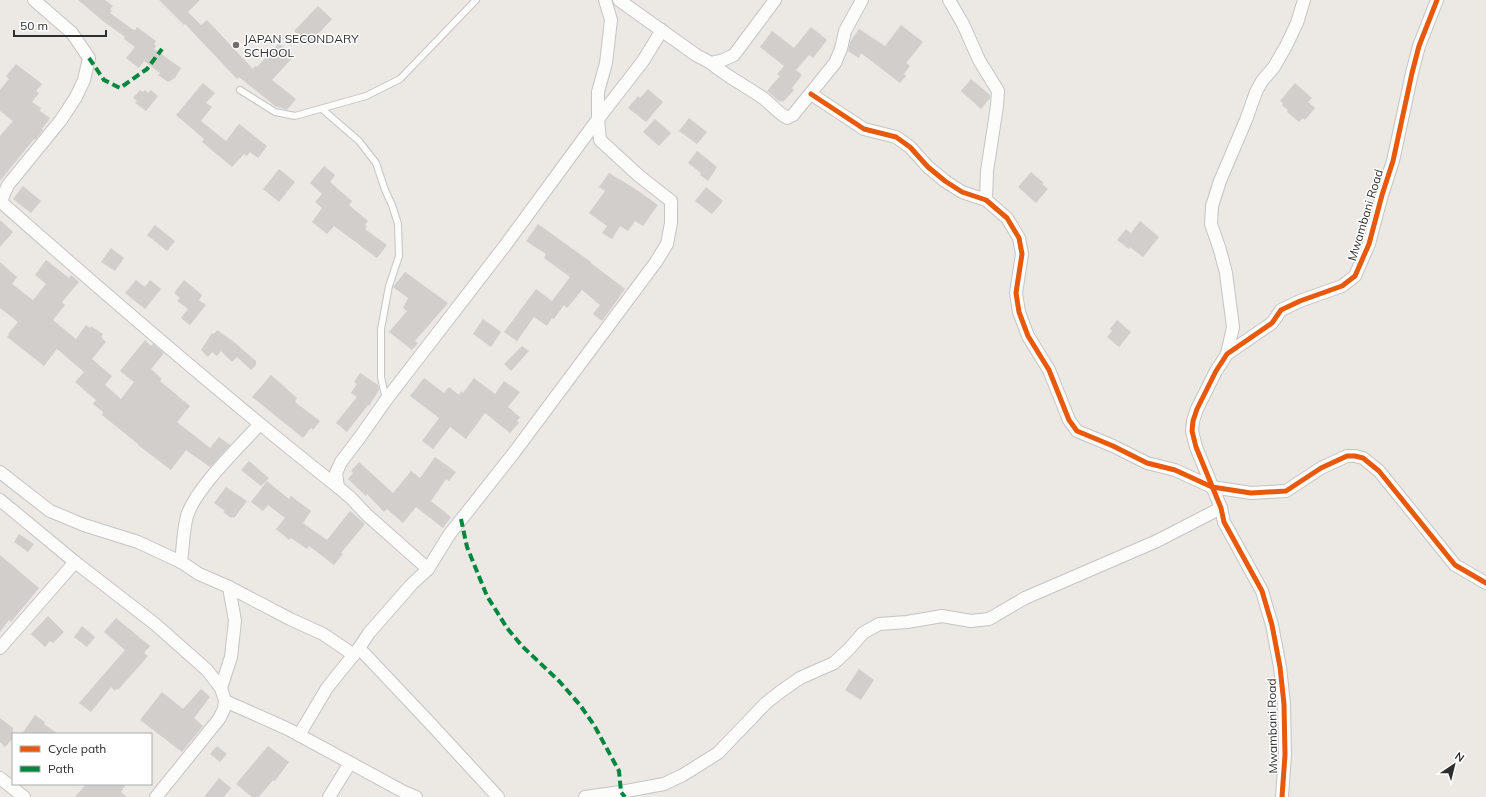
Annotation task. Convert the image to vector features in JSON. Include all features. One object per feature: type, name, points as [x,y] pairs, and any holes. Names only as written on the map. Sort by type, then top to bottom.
[{"type":"street","points":[[34,0],[72,33],[89,58],[84,80],[76,97],[61,120],[8,185],[1,203],[259,425],[351,498],[367,515],[428,569]]},
{"type":"street","points":[[299,735],[327,688],[357,652],[369,633],[411,585],[428,569],[449,535],[513,454],[640,286],[667,244],[672,223],[670,201],[638,175],[600,140],[598,92],[606,62],[611,20],[605,0]]},
{"type":"street","points":[[619,0],[696,55],[711,63],[725,75],[765,99],[781,115],[787,118],[793,115],[835,63],[841,48],[845,31],[862,0]]},
{"type":"street","points":[[711,63],[734,55],[775,0]]},
{"type":"street","points":[[949,0],[963,24],[979,60],[998,91],[987,171],[986,200]]},
{"type":"street","points":[[1227,354],[1233,326],[1224,263],[1212,228],[1212,206],[1220,181],[1246,120],[1256,92],[1262,81],[1274,67],[1286,46],[1297,23],[1304,0]]},
{"type":"street","name":"Mwambani Road","points":[[1282,797],[1285,755],[1284,704],[1280,667],[1272,625],[1262,591],[1224,522],[1221,508],[1196,447],[1192,431],[1193,421],[1216,371],[1227,354],[1272,323],[1281,310],[1300,301],[1342,286],[1355,276],[1369,244],[1393,160],[1419,46],[1437,0]]},
{"type":"street","points":[[338,487],[336,472],[341,462],[386,400],[504,247],[598,119],[643,61],[662,30]]},
{"type":"street","points":[[811,94],[864,129],[896,137],[910,147],[928,167],[945,181],[962,192],[986,200],[1007,218],[1019,238],[1022,254],[1016,294],[1019,312],[1028,336],[1048,370],[1069,420],[1077,431],[1113,446],[1147,463],[1175,470],[1212,487],[1251,493],[1283,492],[1290,490],[1321,468],[1347,456],[1363,458],[1379,471],[1455,565],[1486,583]]},
{"type":"street","points":[[181,562],[187,516],[195,500],[206,485],[259,425]]},
{"type":"street","points":[[0,472],[50,511],[84,525],[138,542],[181,562],[199,574],[229,587],[357,652],[498,797]]},
{"type":"street","points":[[0,500],[75,562],[156,624],[207,670],[221,688],[225,702],[224,709],[219,719],[156,797]]},
{"type":"street","points":[[585,797],[664,784],[684,775],[718,753],[766,703],[780,692],[800,678],[834,663],[863,633],[879,624],[907,622],[942,616],[971,621],[989,619],[1025,598],[1157,541],[1221,508]]},
{"type":"street","points":[[0,648],[75,562]]},
{"type":"street","points":[[221,688],[231,657],[235,621],[229,587]]},
{"type":"street","points":[[225,702],[299,735],[404,792],[416,797]]},
{"type":"street","points":[[329,797],[350,762]]},
{"type":"street","points":[[0,778],[24,797]]},
{"type":"lane","points":[[240,90],[275,112],[295,116],[366,96],[400,79],[476,0]]},
{"type":"lane","points":[[322,109],[359,141],[376,163],[398,224],[399,256],[389,286],[381,329],[381,377],[386,400]]},
{"type":"building","points":[[78,0],[105,0],[113,6],[110,9],[112,11],[110,13],[132,29],[135,30],[137,27],[156,41],[154,44],[156,46],[154,49],[181,68],[175,78],[168,82],[158,75],[160,73],[144,61],[139,68],[126,58],[135,47],[124,39],[125,37]]},
{"type":"building","points":[[159,0],[200,0],[188,12],[201,25],[207,20],[253,69],[255,66],[257,67],[279,43],[294,56],[272,80],[296,99],[287,110],[275,106],[239,77],[237,79],[185,24],[184,25]]},
{"type":"building","points":[[318,6],[332,19],[308,45],[294,31]]},
{"type":"building","points":[[901,25],[923,42],[906,63],[910,66],[904,74],[906,76],[900,83],[861,53],[859,58],[848,51],[850,42],[859,29],[885,46]]},
{"type":"building","points":[[811,27],[827,40],[813,58],[809,55],[796,70],[802,75],[792,88],[794,90],[783,102],[781,100],[780,102],[767,91],[780,76],[777,74],[784,66],[760,47],[772,31],[794,48]]},
{"type":"building","points":[[16,64],[42,84],[36,91],[39,93],[32,102],[41,108],[40,111],[50,118],[42,129],[43,130],[0,181],[0,136],[13,121],[0,111],[0,90],[9,79],[6,76]]},
{"type":"building","points":[[971,79],[990,95],[990,98],[981,109],[961,91]]},
{"type":"building","points":[[203,83],[215,93],[206,103],[212,107],[201,121],[226,141],[239,124],[267,146],[258,158],[250,152],[247,156],[244,154],[232,167],[202,142],[204,139],[176,115]]},
{"type":"building","points":[[1295,83],[1312,98],[1308,102],[1315,108],[1305,120],[1303,118],[1299,122],[1287,112],[1288,110],[1280,101]]},
{"type":"building","points":[[648,89],[663,102],[646,122],[628,108],[638,96],[640,98]]},
{"type":"building","points":[[140,90],[143,92],[145,90],[148,93],[151,90],[158,96],[146,111],[135,103],[137,101],[133,98]]},
{"type":"building","points":[[689,118],[707,132],[697,144],[679,131]]},
{"type":"building","points":[[655,119],[671,133],[659,146],[643,132]]},
{"type":"building","points":[[697,151],[717,167],[708,181],[700,175],[701,173],[688,163]]},
{"type":"building","points":[[324,166],[335,175],[330,182],[352,201],[349,205],[368,221],[365,225],[367,226],[365,229],[387,245],[377,258],[334,226],[327,234],[312,222],[322,208],[315,202],[322,194],[310,183]]},
{"type":"building","points":[[279,169],[295,182],[279,202],[263,189]]},
{"type":"building","points":[[1031,172],[1044,183],[1042,184],[1048,189],[1036,203],[1018,187]]},
{"type":"building","points":[[609,173],[658,205],[643,226],[635,221],[628,231],[620,226],[612,239],[602,233],[607,226],[589,213],[605,191],[599,187]]},
{"type":"building","points":[[23,186],[41,201],[31,213],[13,199]]},
{"type":"building","points":[[706,187],[723,201],[712,214],[695,201]]},
{"type":"building","points":[[0,220],[13,232],[0,247]]},
{"type":"building","points":[[1140,221],[1159,237],[1143,257],[1130,247],[1129,249],[1117,240],[1126,229],[1131,233]]},
{"type":"building","points":[[538,224],[591,262],[625,289],[602,321],[593,314],[600,305],[582,290],[567,308],[564,305],[547,326],[534,317],[517,341],[504,332],[536,289],[552,301],[570,277],[544,258],[546,254],[526,241]]},
{"type":"building","points":[[155,225],[175,241],[167,251],[147,235]]},
{"type":"building","points":[[111,248],[124,258],[115,271],[101,262]]},
{"type":"building","points":[[46,260],[69,278],[71,275],[79,282],[62,302],[65,305],[53,320],[76,339],[86,325],[90,328],[91,326],[103,334],[101,337],[106,342],[92,359],[112,376],[105,385],[121,399],[134,382],[120,371],[145,340],[151,346],[153,344],[164,353],[151,369],[162,379],[160,381],[190,406],[177,422],[210,448],[219,437],[230,445],[210,467],[186,450],[171,470],[102,415],[103,412],[93,404],[96,400],[75,382],[84,372],[57,349],[44,366],[7,337],[18,322],[0,308],[0,262],[17,277],[12,284],[33,300],[46,284],[35,275]]},
{"type":"building","points":[[405,272],[448,303],[415,341],[418,343],[412,350],[389,332],[407,311],[403,308],[408,298],[393,287]]},
{"type":"building","points":[[136,280],[145,287],[150,280],[161,289],[145,309],[125,293]]},
{"type":"building","points":[[184,280],[202,295],[199,300],[206,305],[190,325],[181,318],[188,309],[177,301],[180,298],[174,293]]},
{"type":"building","points":[[483,319],[501,332],[491,347],[473,334]]},
{"type":"building","points":[[1117,320],[1131,332],[1119,347],[1107,337],[1112,331],[1110,329]]},
{"type":"building","points":[[217,330],[256,361],[256,365],[251,370],[237,357],[232,362],[221,351],[217,356],[212,352],[208,357],[201,350],[212,333],[214,334]]},
{"type":"building","points":[[522,346],[529,351],[511,371],[504,364]]},
{"type":"building","points":[[360,373],[378,385],[379,390],[369,406],[368,405],[347,432],[336,423],[357,397],[351,393],[357,384],[354,382]]},
{"type":"building","points":[[271,375],[297,398],[295,402],[320,421],[313,430],[311,428],[303,438],[252,397]]},
{"type":"building","points":[[424,378],[444,393],[449,387],[459,395],[461,391],[463,393],[474,378],[495,394],[504,381],[520,392],[508,407],[520,417],[517,421],[519,423],[510,433],[485,413],[466,439],[450,427],[433,449],[422,441],[439,418],[410,396]]},
{"type":"building","points":[[435,457],[456,472],[449,481],[446,479],[431,501],[451,517],[443,528],[416,507],[403,523],[387,509],[384,512],[367,494],[366,496],[348,479],[353,473],[351,471],[359,462],[393,493],[411,471],[420,478]]},
{"type":"building","points":[[249,461],[269,478],[261,486],[241,470]]},
{"type":"building","points":[[267,481],[289,499],[291,496],[311,511],[303,523],[327,540],[350,511],[365,524],[341,553],[343,554],[334,565],[309,546],[307,549],[291,538],[289,540],[276,529],[285,518],[268,505],[263,511],[251,502]]},
{"type":"building","points":[[226,487],[247,501],[234,518],[231,518],[223,512],[225,511],[214,503]]},
{"type":"building","points":[[19,534],[34,544],[28,552],[14,542]]},
{"type":"building","points":[[0,555],[39,588],[11,622],[9,620],[0,632]]},
{"type":"building","points":[[48,616],[64,632],[53,643],[50,641],[45,647],[31,634]]},
{"type":"building","points":[[116,618],[150,646],[144,653],[148,656],[118,690],[116,689],[115,691],[111,687],[91,712],[79,703],[125,650],[104,632]]},
{"type":"building","points":[[82,626],[95,637],[87,647],[74,637]]},
{"type":"building","points":[[859,669],[874,680],[861,700],[845,690]]},
{"type":"building","points":[[201,689],[210,697],[194,718],[203,726],[182,752],[140,720],[162,692],[183,709]]},
{"type":"building","points":[[35,715],[57,733],[23,733]]},
{"type":"building","points":[[0,718],[13,728],[13,733],[12,739],[5,747],[0,742]]},
{"type":"building","points":[[217,746],[227,754],[220,762],[210,754]]},
{"type":"building","points":[[268,746],[289,762],[275,781],[273,780],[259,797],[252,797],[236,784]]},
{"type":"building","points":[[219,778],[231,788],[224,797],[204,797]]},
{"type":"building","points":[[85,785],[125,785],[121,792],[127,797],[75,797]]},
{"type":"marked path","points":[[89,58],[104,80],[120,88],[147,69],[162,49]]},
{"type":"marked path","points":[[461,519],[467,547],[487,596],[507,628],[522,646],[559,681],[580,705],[594,725],[619,771],[621,792],[625,797]]},
{"type":"cycle path","points":[[1282,797],[1285,755],[1284,704],[1280,667],[1272,625],[1262,591],[1224,522],[1221,508],[1196,447],[1192,431],[1193,421],[1197,409],[1216,371],[1227,354],[1272,323],[1281,310],[1300,301],[1342,286],[1355,276],[1369,244],[1393,161],[1419,46],[1437,0]]},
{"type":"cycle path","points":[[811,94],[864,129],[896,137],[910,147],[928,167],[945,181],[962,192],[986,200],[1007,218],[1019,238],[1022,254],[1016,293],[1019,312],[1028,336],[1049,370],[1069,420],[1077,431],[1113,446],[1147,463],[1175,470],[1212,487],[1251,493],[1286,491],[1321,468],[1347,456],[1363,458],[1379,471],[1455,565],[1486,583]]},
{"type":"place","name":"JAPAN SECONDARY SCHOOL","points":[[236,45]]}]
